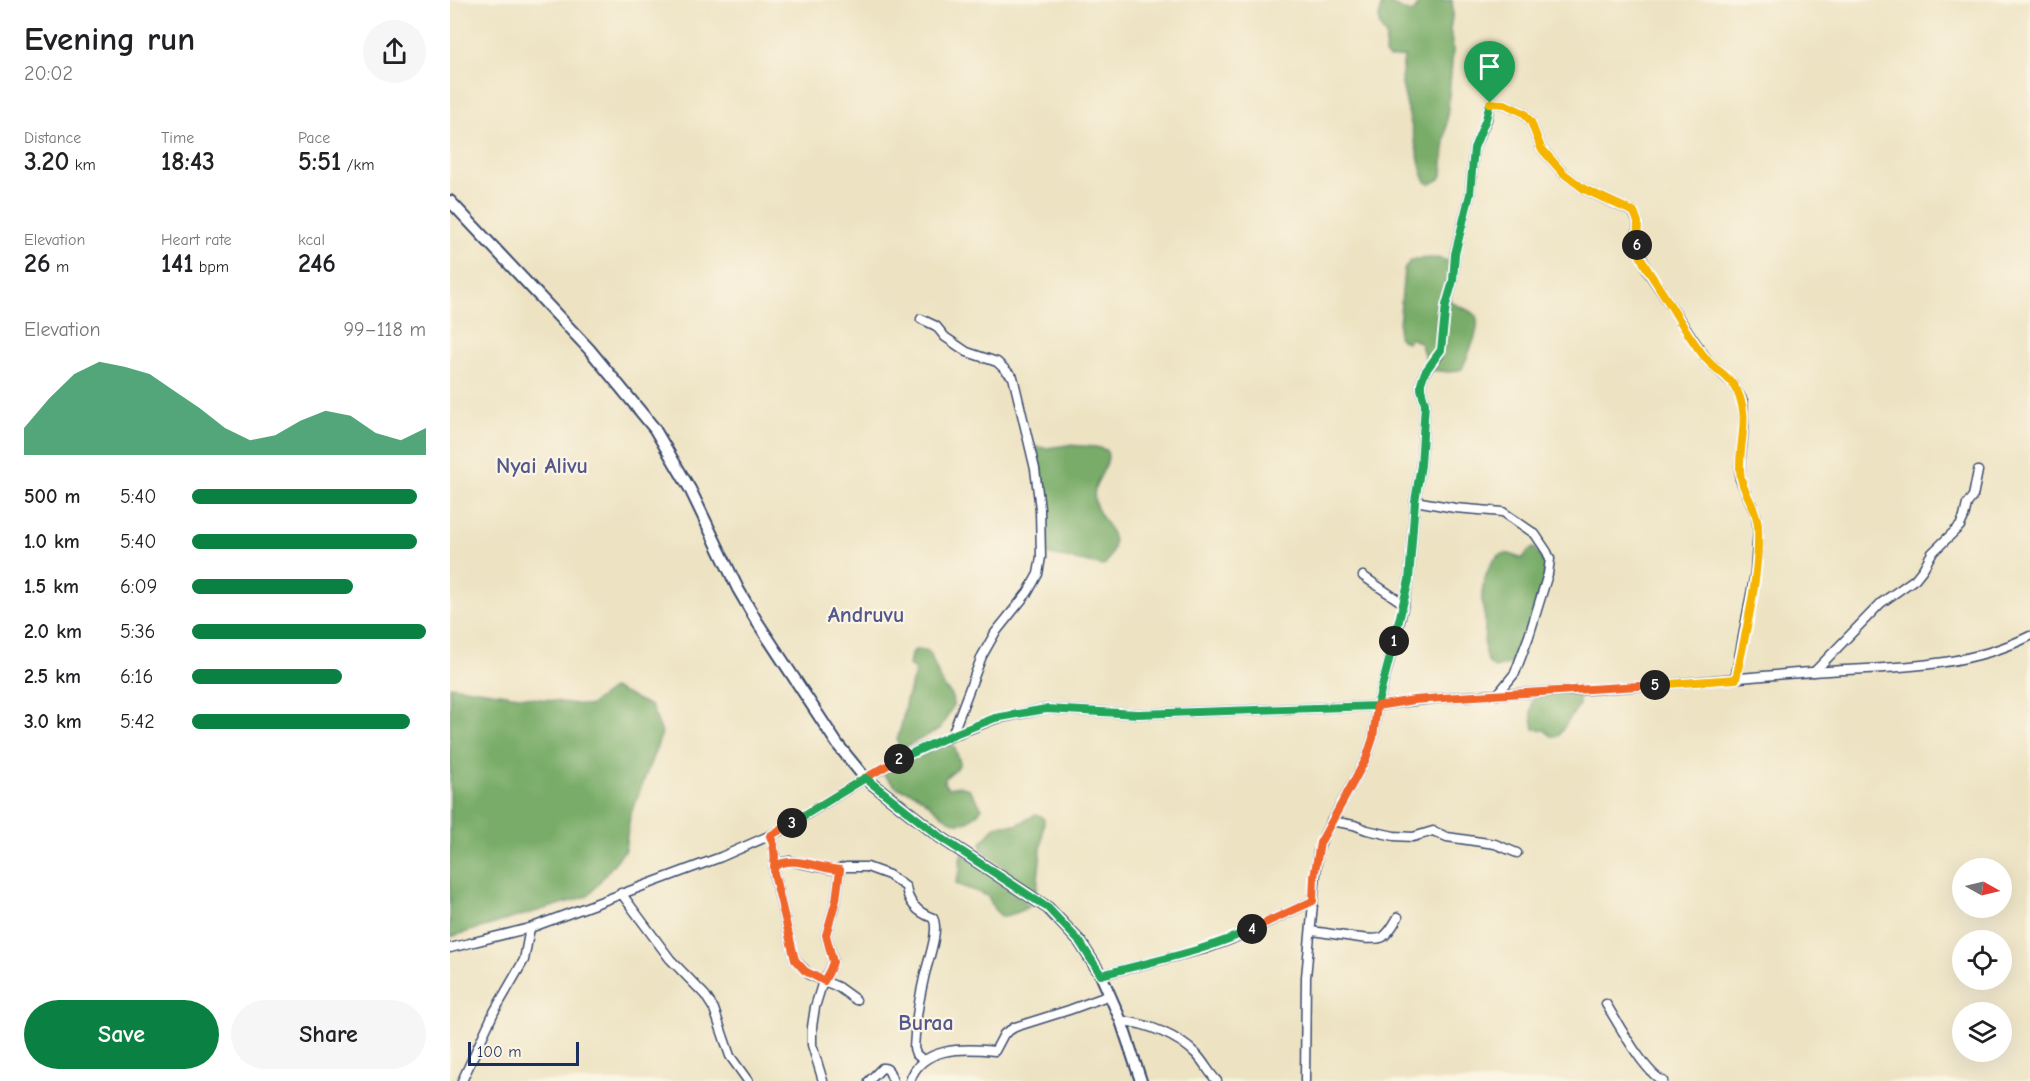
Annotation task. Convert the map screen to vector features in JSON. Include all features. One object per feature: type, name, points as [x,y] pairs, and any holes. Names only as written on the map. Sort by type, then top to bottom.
[{"type":"street","points":[[1305,1081],[1306,976],[1318,852],[1331,821],[1366,759],[1373,738],[1377,706],[1404,604],[1409,580],[1415,501],[1421,465],[1425,404],[1421,383],[1425,372],[1438,356],[1442,345],[1446,305],[1453,281],[1455,254],[1470,194],[1474,148],[1490,103],[1505,104],[1524,113],[1531,122],[1541,148],[1563,173],[1584,189],[1634,212],[1638,222],[1639,251],[1648,272],[1708,361],[1732,383],[1743,401],[1744,427],[1740,479],[1756,516],[1758,529],[1755,573],[1736,679]]},
{"type":"street","points":[[450,201],[589,349],[654,428],[690,489],[756,620],[838,745],[865,778],[940,837],[1048,908],[1080,942],[1101,975],[1110,995],[1141,1081]]},
{"type":"street","points":[[921,319],[936,326],[945,337],[967,352],[997,362],[1013,377],[1015,394],[1035,469],[1040,509],[1041,556],[1038,574],[1028,592],[995,633],[982,656],[952,735]]},
{"type":"street","points":[[1814,672],[1881,603],[1915,579],[1932,553],[1960,526],[1967,504],[1973,496],[1978,471]]},
{"type":"street","points":[[1415,501],[1455,508],[1503,512],[1535,534],[1550,559],[1548,574],[1529,636],[1515,673],[1497,695]]},
{"type":"street","points":[[1363,576],[1404,604]]},
{"type":"street","points":[[450,948],[530,928],[694,868],[770,836],[865,778],[918,750],[995,718],[1046,709],[1138,714],[1377,706],[1414,700],[1597,690],[1917,666],[1999,650],[2030,636]]},
{"type":"street","points":[[1331,821],[1394,836],[1413,837],[1433,831],[1447,837],[1495,844],[1517,853]]},
{"type":"street","points":[[770,836],[775,855],[774,873],[786,931],[795,960],[805,971],[856,1000]]},
{"type":"street","points":[[774,867],[790,861],[840,870],[859,866],[876,870],[889,875],[906,888],[909,899],[916,908],[933,918],[935,921],[914,1037],[916,1054],[924,1060]]},
{"type":"street","points":[[823,1081],[812,1046],[811,1035],[813,1013],[833,962],[826,935],[836,900],[840,870]]},
{"type":"street","points":[[621,893],[670,959],[705,995],[714,1009],[730,1056],[748,1081]]},
{"type":"street","points":[[1101,975],[1205,949],[1232,939],[1313,901]]},
{"type":"street","points":[[1311,931],[1378,939],[1386,936],[1398,917]]},
{"type":"street","points":[[462,1081],[494,1012],[524,960],[530,928]]},
{"type":"street","points":[[910,1081],[913,1070],[933,1055],[954,1050],[995,1051],[1004,1035],[1015,1027],[1069,1011],[1110,995]]},
{"type":"street","points":[[1606,1004],[1647,1066],[1663,1081]]},
{"type":"street","points":[[1121,1021],[1141,1025],[1180,1042],[1193,1052],[1217,1081]]},
{"type":"street","points":[[869,1081],[886,1067],[893,1081]]},
{"type":"green space","points":[[1419,0],[1452,0],[1453,11],[1450,29],[1453,50],[1442,175],[1440,179],[1431,184],[1427,183],[1422,173],[1401,80],[1404,57],[1389,58],[1385,54],[1386,36],[1379,21],[1383,4],[1388,3],[1410,13],[1415,11]]},
{"type":"green space","points":[[1431,258],[1449,262],[1452,265],[1450,301],[1475,315],[1476,334],[1462,369],[1450,372],[1430,370],[1420,343],[1411,338],[1407,342],[1398,336],[1404,270],[1410,261]]},
{"type":"green space","points":[[1068,445],[1096,447],[1106,450],[1108,455],[1095,489],[1098,509],[1112,534],[1114,543],[1112,553],[1104,566],[1046,554],[1043,483],[1036,447]]},
{"type":"green space","points":[[1534,548],[1546,566],[1545,577],[1523,646],[1511,663],[1495,668],[1487,659],[1484,647],[1485,621],[1482,597],[1486,576],[1495,558],[1500,555],[1514,555],[1522,559],[1529,550]]},
{"type":"green space","points":[[915,650],[926,650],[930,653],[945,688],[952,695],[953,706],[940,729],[899,750],[897,740],[906,700],[915,674],[914,669],[909,665],[911,654]]},
{"type":"green space","points":[[450,686],[589,706],[613,688],[651,706],[662,733],[630,816],[625,850],[588,896],[450,937]]},
{"type":"green space","points":[[1579,694],[1579,705],[1558,736],[1553,737],[1544,730],[1534,729],[1531,712],[1533,695]]},
{"type":"green space","points":[[949,744],[954,746],[960,762],[958,767],[945,778],[944,783],[948,788],[959,786],[969,789],[982,808],[973,818],[964,823],[956,823],[948,819],[916,794],[896,787],[884,775],[884,770]]},
{"type":"green space","points":[[1036,814],[1044,820],[1037,890],[1032,892],[982,849],[981,843],[999,825],[1017,825]]},
{"type":"green space","points":[[962,853],[1030,906],[1002,917],[994,909],[988,896],[956,884]]},
{"type":"district","name":"Nyai Alivu","points":[[542,465]]},
{"type":"district","name":"Andruvu","points":[[866,614]]},
{"type":"district","name":"Buraa","points":[[926,1022]]},
{"type":"route","points":[[1490,103],[1474,148],[1472,183],[1455,254],[1453,281],[1446,305],[1441,350],[1425,372],[1421,383],[1425,404],[1409,580],[1377,706],[1138,714],[1080,710],[1031,710],[995,718],[918,750],[865,778],[780,831],[770,836],[775,855],[774,873],[786,931],[795,960],[810,975],[824,981],[832,966],[832,955],[826,935],[836,900],[840,870],[790,861],[780,863],[774,867],[775,855],[773,841],[770,836],[865,778],[940,837],[1048,908],[1080,942],[1101,975],[1205,949],[1232,939],[1313,901],[1314,877],[1320,843],[1366,759],[1373,738],[1377,706],[1414,700],[1597,690],[1736,679],[1755,573],[1758,529],[1756,516],[1740,479],[1744,427],[1743,401],[1732,383],[1708,361],[1674,314],[1648,272],[1637,243],[1638,222],[1634,212],[1584,189],[1563,173],[1541,148],[1531,122],[1524,113],[1505,104],[1490,103]]}]
